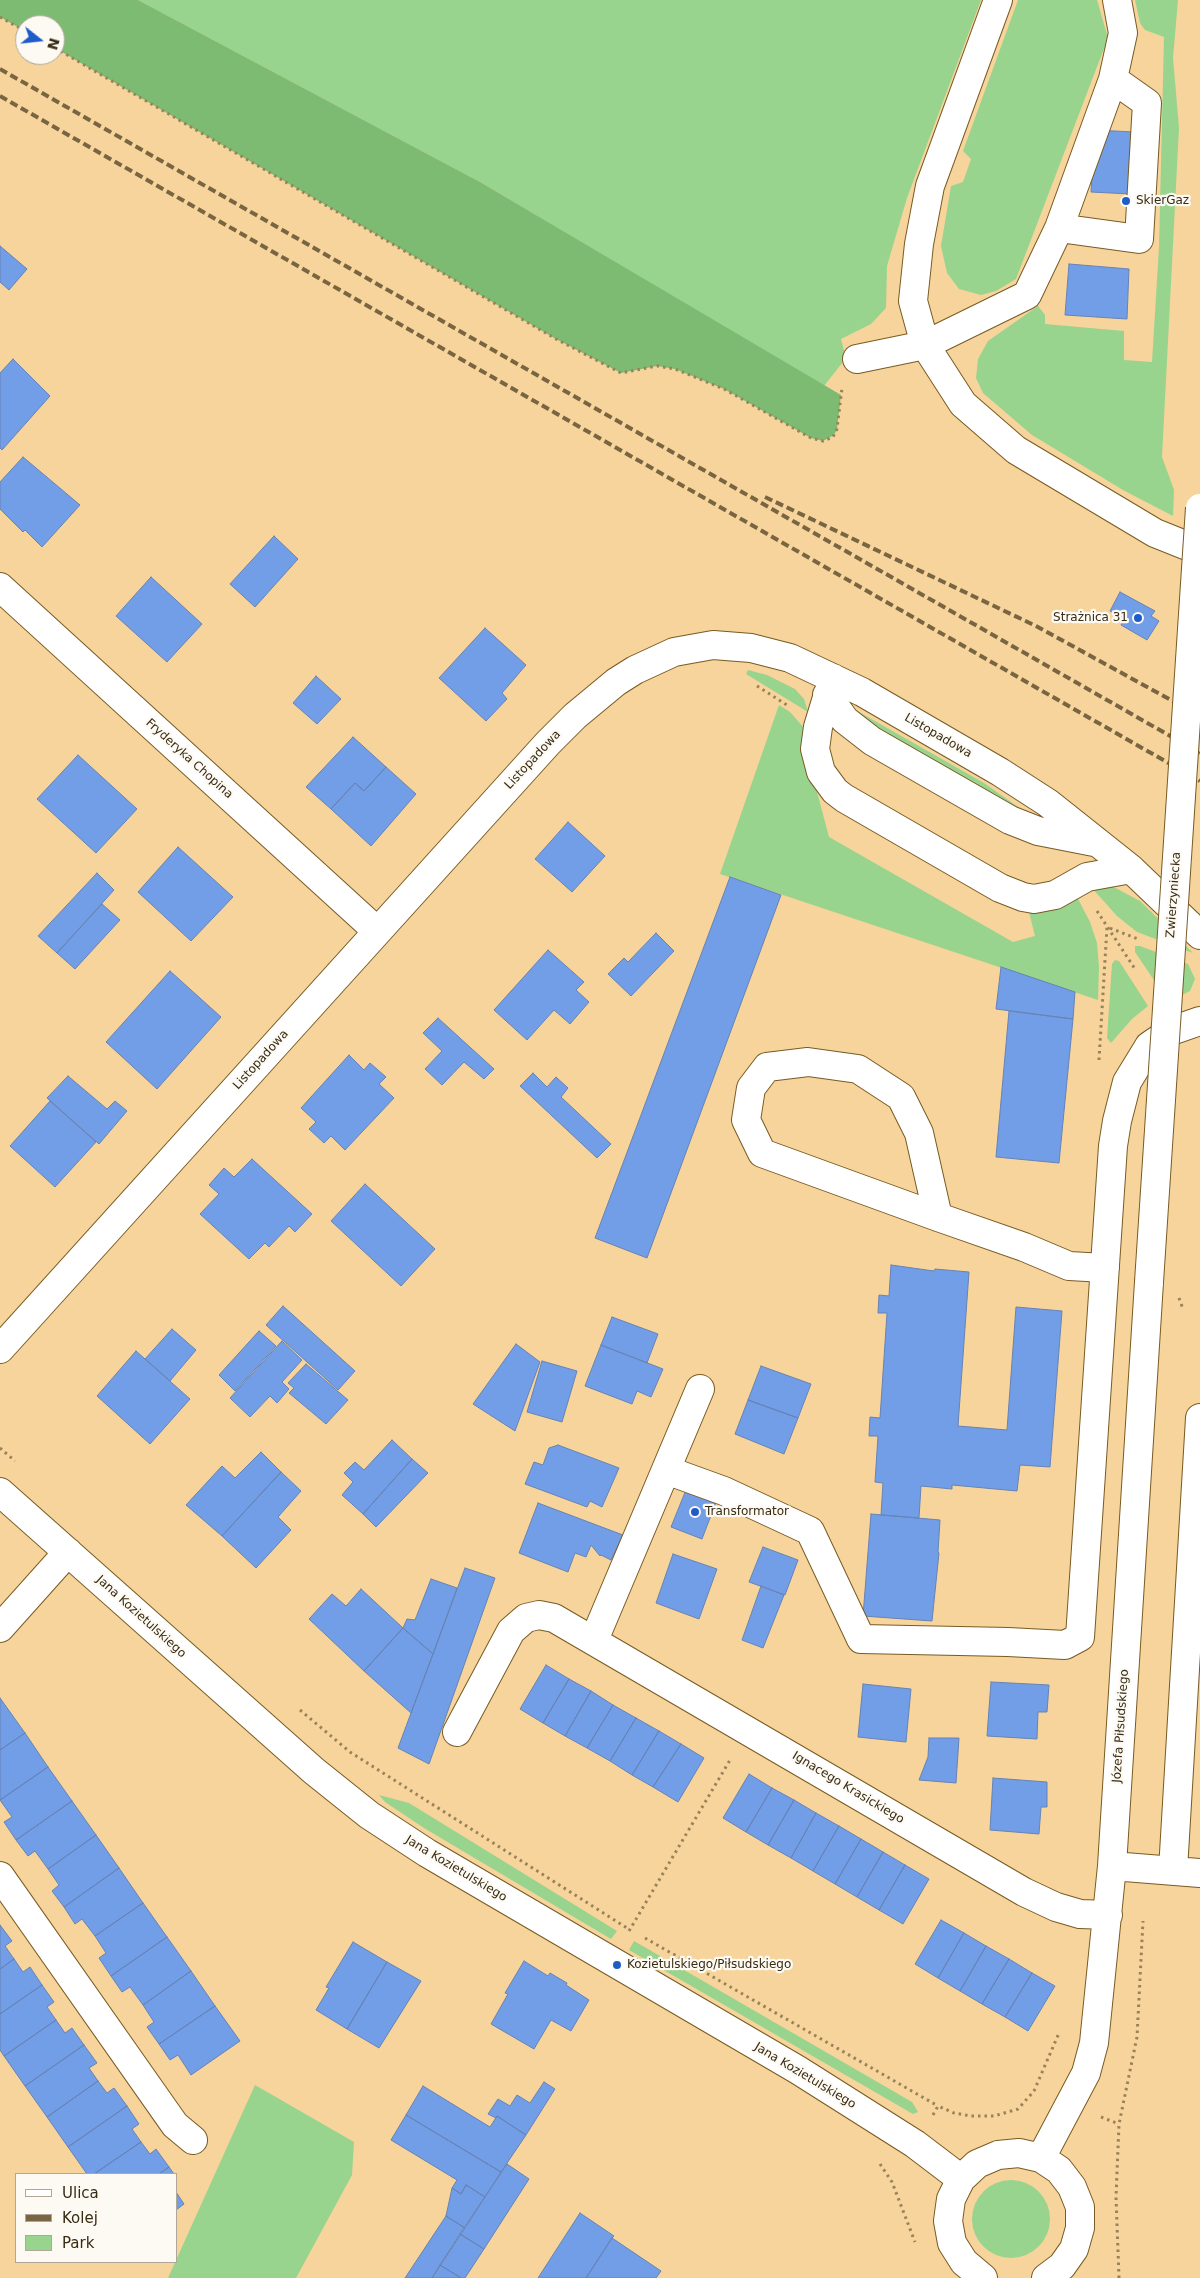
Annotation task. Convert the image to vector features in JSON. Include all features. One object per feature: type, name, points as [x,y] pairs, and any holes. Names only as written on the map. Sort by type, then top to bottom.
[{"type":"street","points":[[998,0],[930,186],[919,244],[913,301],[925,345],[962,404],[1016,450],[1155,533],[1200,551]]},
{"type":"street","points":[[856,359],[925,345],[1027,296],[1059,228],[1113,78],[1123,33],[1117,0]]},
{"type":"street","points":[[1059,228],[1139,239],[1147,103],[1113,78]]},
{"type":"street","name":"Zwierzyniecka","points":[[1148,1282],[1200,508]]},
{"type":"street","name":"Fryderyka Chopina","points":[[0,587],[377,931]]},
{"type":"street","name":"Listopadowa","points":[[0,1349],[377,931],[575,716],[598,696],[635,670],[674,652],[713,645],[770,652],[790,658],[830,686],[1000,772],[1048,803],[1131,869],[1200,934]]},
{"type":"street","points":[[830,686],[846,720],[856,730],[1010,820],[1038,830],[1100,844]]},
{"type":"street","points":[[830,686],[818,728],[815,749],[821,772],[827,782],[844,798],[1000,888],[1023,897],[1044,898],[1055,895],[1087,877],[1131,869]]},
{"type":"street","points":[[666,1470],[724,1491],[810,1531],[861,1640],[1008,1642],[1065,1646],[1080,1637],[1113,1146],[1127,1082],[1149,1046],[1172,1031],[1200,1021]]},
{"type":"street","points":[[938,1218],[919,1133],[901,1097],[858,1069],[808,1062],[767,1067],[751,1088],[746,1120],[762,1153],[938,1218],[1024,1247],[1069,1266],[1105,1268]]},
{"type":"street","name":"Józefa Piłsudskiego","points":[[1041,2158],[1086,2073],[1094,2043],[1112,1866],[1148,1282]]},
{"type":"street","points":[[594,1640],[700,1389]]},
{"type":"street","points":[[1172,1870],[1196,1548],[1200,1418]]},
{"type":"street","name":"Jana Kozietulskiego","points":[[0,1492],[314,1771],[369,1815],[427,1853],[798,2070],[915,2144],[961,2180]]},
{"type":"street","points":[[0,1628],[68,1552]]},
{"type":"street","name":"Ignacego Krasickiego","points":[[457,1732],[511,1630],[526,1618],[539,1615],[554,1618],[1024,1892],[1056,1907],[1080,1914],[1108,1915]]},
{"type":"street","points":[[1112,1866],[1200,1873]]},
{"type":"street","points":[[0,1876],[175,2125],[193,2140]]},
{"type":"street","points":[[983,2278],[964,2262],[952,2243],[948,2221],[951,2199],[961,2180],[977,2164],[998,2155],[1019,2153],[1041,2158],[1059,2170],[1072,2187],[1080,2207],[1080,2228],[1074,2249],[1062,2266],[1046,2278]]},
{"type":"path","points":[[0,17],[15,25]]},
{"type":"path","points":[[65,54],[556,339],[621,373],[658,366],[675,369],[724,390],[812,438],[823,441],[833,438],[837,429],[842,386],[846,371],[856,359]]},
{"type":"path","points":[[752,683],[797,712]]},
{"type":"path","points":[[1092,905],[1136,971]]},
{"type":"path","points":[[0,1448],[22,1467]]},
{"type":"path","points":[[298,1708],[350,1752],[630,1930],[938,2106],[954,2113],[971,2116],[994,2116],[1018,2109],[1034,2091],[1051,2056],[1060,2024]]},
{"type":"path","points":[[630,1930],[748,1730]]},
{"type":"path","points":[[1119,2278],[1116,2198],[1119,2124],[1137,2038],[1143,1920]]},
{"type":"path","points":[[930,2118],[938,2106]]},
{"type":"green space","points":[[0,0],[138,0],[480,182],[841,395],[837,429],[834,435],[823,441],[811,438],[724,389],[675,369],[657,366],[621,373],[556,339],[65,54],[65,15],[15,15],[15,25],[0,17]]},
{"type":"green space","points":[[138,0],[981,0],[907,198],[887,266],[886,308],[871,324],[841,339],[846,358],[824,386],[480,182]]},
{"type":"green space","points":[[1018,0],[1097,0],[1108,38],[1016,279],[996,291],[981,295],[959,289],[947,273],[941,246],[951,186],[963,182],[971,159],[963,151]]},
{"type":"green space","points":[[1135,0],[1178,0],[1173,58],[1179,128],[1162,457],[1174,490],[1173,516],[1123,490],[1032,435],[983,393],[976,378],[978,359],[988,341],[1038,306],[1045,315],[1045,324],[1124,331],[1124,360],[1152,362],[1159,247],[1164,37],[1145,30],[1140,23]]},
{"type":"green space","points":[[748,670],[767,675],[795,689],[804,699],[808,712],[746,674]]},
{"type":"green space","points":[[779,705],[790,712],[805,729],[816,788],[829,837],[1013,942],[1035,936],[1029,912],[1076,895],[1090,922],[1097,943],[1099,967],[1098,1000],[720,874]]},
{"type":"green space","points":[[852,708],[984,783],[1031,816],[876,730]]},
{"type":"green space","points":[[1110,885],[1140,901],[1193,953],[1137,932],[1117,916],[1091,887]]},
{"type":"green space","points":[[1135,946],[1140,946],[1188,964],[1195,979],[1190,991],[1182,995],[1166,998],[1135,952]]},
{"type":"green space","points":[[1115,960],[1119,961],[1148,1006],[1132,1019],[1111,1043],[1107,1038],[1112,964]]},
{"type":"green space","points":[[379,1795],[409,1803],[617,1931],[611,1939],[424,1828],[385,1802]]},
{"type":"green space","points":[[634,1941],[912,2102],[918,2112],[913,2114],[629,1950]]},
{"type":"green space","points":[[255,2085],[354,2142],[352,2175],[296,2278],[168,2278],[175,2263],[178,2263],[178,2256]]},
{"type":"green space","points":[[1011,2180],[1026,2183],[1039,2191],[1047,2204],[1050,2219],[1047,2234],[1039,2247],[1026,2255],[1011,2258],[996,2255],[983,2247],[975,2234],[972,2219],[975,2204],[983,2191],[996,2183]]},
{"type":"building","points":[[1095,130],[1134,132],[1130,194],[1091,192]]},
{"type":"building","points":[[0,246],[27,269],[9,290],[0,282]]},
{"type":"building","points":[[1069,264],[1129,269],[1127,319],[1065,315]]},
{"type":"building","points":[[13,359],[50,396],[2,450],[0,448],[0,373]]},
{"type":"building","points":[[23,457],[80,505],[42,547],[25,530],[23,532],[0,509],[0,482]]},
{"type":"building","points":[[274,536],[298,559],[255,607],[230,584]]},
{"type":"building","points":[[151,577],[202,624],[167,662],[116,616]]},
{"type":"building","name":"Strażnica 31","points":[[1120,592],[1155,611],[1151,616],[1159,621],[1147,640],[1121,625],[1124,620],[1110,611]]},
{"type":"building","points":[[485,628],[526,665],[502,693],[507,699],[486,721],[439,678]]},
{"type":"building","points":[[316,676],[341,699],[317,724],[293,703]]},
{"type":"building","points":[[353,737],[386,767],[364,791],[355,783],[331,809],[306,787]]},
{"type":"building","points":[[78,755],[137,809],[96,853],[37,799]]},
{"type":"building","points":[[386,767],[416,794],[371,846],[331,809],[355,783],[364,791]]},
{"type":"building","points":[[568,822],[605,856],[572,892],[535,859]]},
{"type":"building","points":[[178,847],[233,897],[191,941],[138,892]]},
{"type":"building","points":[[97,873],[114,890],[57,953],[38,936]]},
{"type":"building","points":[[730,877],[781,895],[647,1258],[595,1238]]},
{"type":"building","points":[[102,904],[120,920],[75,969],[57,953]]},
{"type":"building","points":[[656,933],[674,951],[631,996],[608,974],[624,958],[628,962]]},
{"type":"building","points":[[548,950],[584,982],[576,990],[589,1002],[570,1024],[554,1010],[527,1040],[494,1010]]},
{"type":"building","points":[[1001,967],[1075,992],[1073,1019],[996,1009]]},
{"type":"building","points":[[170,971],[221,1017],[157,1089],[106,1042]]},
{"type":"building","points":[[1009,1011],[1073,1019],[1059,1163],[996,1157]]},
{"type":"building","points":[[438,1018],[494,1069],[484,1079],[464,1062],[442,1085],[425,1069],[442,1051],[423,1033]]},
{"type":"building","points":[[349,1055],[364,1070],[370,1063],[386,1077],[379,1084],[394,1098],[345,1150],[331,1136],[324,1143],[309,1129],[316,1122],[301,1108]]},
{"type":"building","points":[[533,1073],[547,1087],[556,1077],[568,1088],[561,1097],[611,1144],[597,1158],[520,1086]]},
{"type":"building","points":[[68,1076],[107,1109],[115,1101],[127,1111],[99,1144],[47,1098]]},
{"type":"building","points":[[50,1101],[96,1142],[55,1187],[10,1146]]},
{"type":"building","points":[[252,1159],[312,1214],[295,1232],[289,1226],[269,1247],[265,1243],[249,1259],[200,1214],[219,1194],[209,1185],[224,1168],[234,1177]]},
{"type":"building","points":[[365,1184],[435,1249],[401,1286],[331,1221]]},
{"type":"building","points":[[891,1265],[934,1271],[935,1269],[969,1272],[958,1426],[1007,1430],[1016,1307],[1062,1311],[1050,1467],[1020,1465],[1017,1491],[952,1485],[952,1489],[921,1486],[919,1518],[881,1515],[883,1483],[875,1482],[878,1436],[869,1436],[870,1417],[880,1418],[887,1313],[878,1313],[879,1295],[889,1296]]},
{"type":"building","points":[[283,1306],[355,1371],[338,1390],[266,1325]]},
{"type":"building","points":[[612,1317],[658,1334],[647,1363],[601,1345]]},
{"type":"building","points":[[172,1329],[196,1350],[170,1381],[145,1359]]},
{"type":"building","points":[[259,1331],[276,1346],[235,1391],[219,1375]]},
{"type":"building","points":[[282,1341],[302,1360],[282,1382],[289,1389],[277,1403],[270,1396],[250,1417],[230,1398]]},
{"type":"building","points":[[516,1344],[540,1362],[515,1431],[473,1404]]},
{"type":"building","points":[[601,1345],[663,1369],[651,1397],[637,1391],[632,1404],[585,1386]]},
{"type":"building","points":[[136,1351],[190,1399],[150,1444],[97,1396]]},
{"type":"building","points":[[542,1361],[577,1371],[562,1422],[527,1412]]},
{"type":"building","points":[[306,1364],[348,1400],[326,1424],[289,1393],[294,1388],[288,1383]]},
{"type":"building","points":[[761,1366],[811,1384],[798,1418],[748,1400]]},
{"type":"building","points":[[748,1400],[798,1418],[784,1454],[735,1434]]},
{"type":"building","points":[[392,1440],[412,1459],[363,1514],[342,1495],[353,1482],[344,1473],[355,1462],[364,1470]]},
{"type":"building","points":[[558,1445],[619,1468],[602,1507],[590,1501],[587,1507],[525,1484],[534,1462],[543,1465],[549,1448]]},
{"type":"building","points":[[261,1452],[281,1472],[222,1536],[186,1505],[222,1466],[235,1478]]},
{"type":"building","points":[[412,1459],[428,1473],[376,1527],[363,1514]]},
{"type":"building","points":[[281,1472],[301,1491],[278,1517],[291,1530],[256,1568],[222,1536]]},
{"type":"building","name":"Transformator","points":[[688,1485],[718,1497],[702,1539],[671,1527]]},
{"type":"building","points":[[538,1503],[623,1535],[611,1560],[600,1556],[591,1545],[586,1557],[575,1553],[568,1572],[519,1553]]},
{"type":"building","points":[[871,1514],[940,1520],[939,1553],[932,1621],[863,1616]]},
{"type":"building","points":[[763,1547],[798,1560],[785,1595],[749,1582]]},
{"type":"building","points":[[673,1554],[717,1569],[699,1619],[656,1603]]},
{"type":"building","points":[[465,1568],[495,1578],[429,1764],[398,1748]]},
{"type":"building","points":[[431,1579],[457,1588],[433,1654],[403,1628],[407,1619],[415,1620]]},
{"type":"building","points":[[761,1586],[784,1595],[763,1648],[742,1640]]},
{"type":"building","points":[[361,1589],[403,1628],[364,1671],[309,1619],[332,1594],[346,1606]]},
{"type":"building","points":[[403,1628],[433,1654],[411,1713],[364,1671]]},
{"type":"building","points":[[546,1665],[569,1679],[543,1723],[520,1709]]},
{"type":"building","points":[[569,1679],[591,1691],[565,1736],[543,1723]]},
{"type":"building","points":[[991,1682],[1049,1685],[1047,1712],[1038,1712],[1037,1739],[987,1736]]},
{"type":"building","points":[[863,1684],[911,1689],[906,1742],[858,1737]]},
{"type":"building","points":[[591,1691],[613,1705],[587,1748],[565,1736]]},
{"type":"building","points":[[0,1698],[25,1733],[0,1750]]},
{"type":"building","points":[[613,1705],[636,1718],[610,1761],[587,1748]]},
{"type":"building","points":[[636,1718],[659,1731],[632,1775],[610,1761]]},
{"type":"building","points":[[659,1731],[681,1744],[653,1787],[632,1775]]},
{"type":"building","points":[[25,1733],[48,1767],[0,1800],[0,1750]]},
{"type":"building","points":[[929,1738],[959,1738],[956,1783],[919,1780],[928,1757]]},
{"type":"building","points":[[681,1744],[704,1758],[678,1802],[653,1787]]},
{"type":"building","points":[[48,1767],[72,1801],[16,1840],[4,1822],[12,1817],[0,1800]]},
{"type":"building","points":[[749,1774],[772,1788],[746,1832],[723,1818]]},
{"type":"building","points":[[993,1778],[1047,1782],[1047,1807],[1041,1807],[1039,1834],[990,1830]]},
{"type":"building","points":[[772,1788],[794,1800],[768,1845],[746,1832]]},
{"type":"building","points":[[794,1800],[816,1813],[791,1858],[768,1845]]},
{"type":"building","points":[[72,1801],[96,1835],[48,1869],[35,1851],[28,1856],[16,1840]]},
{"type":"building","points":[[816,1813],[839,1826],[813,1871],[791,1858]]},
{"type":"building","points":[[839,1826],[861,1839],[835,1884],[813,1871]]},
{"type":"building","points":[[96,1835],[119,1868],[64,1907],[52,1891],[59,1885],[48,1869]]},
{"type":"building","points":[[861,1839],[883,1852],[857,1897],[835,1884]]},
{"type":"building","points":[[883,1852],[905,1865],[879,1910],[857,1897]]},
{"type":"building","points":[[905,1865],[929,1879],[903,1924],[879,1910]]},
{"type":"building","points":[[119,1868],[143,1903],[95,1936],[82,1919],[75,1924],[64,1907]]},
{"type":"building","points":[[143,1903],[167,1937],[111,1976],[99,1958],[106,1953],[95,1936]]},
{"type":"building","points":[[941,1920],[964,1933],[938,1978],[915,1964]]},
{"type":"building","points":[[0,1925],[12,1941],[5,1946],[14,1959],[0,1969]]},
{"type":"building","points":[[964,1933],[986,1946],[960,1991],[938,1978]]},
{"type":"building","points":[[167,1937],[191,1971],[143,2005],[130,1987],[122,1992],[111,1976]]},
{"type":"building","points":[[353,1942],[387,1962],[347,2029],[316,2010],[329,1988],[326,1987]]},
{"type":"building","points":[[986,1946],[1009,1959],[982,2004],[960,1991]]},
{"type":"building","points":[[14,1959],[23,1972],[30,1967],[42,1985],[0,2014],[0,1969]]},
{"type":"building","points":[[1009,1959],[1032,1973],[1005,2017],[982,2004]]},
{"type":"building","points":[[524,1961],[548,1976],[550,1973],[567,1983],[566,1985],[589,2000],[571,2031],[551,2020],[534,2049],[491,2024],[508,1994],[505,1993]]},
{"type":"building","points":[[387,1962],[421,1981],[379,2048],[347,2029]]},
{"type":"building","points":[[191,1971],[215,2006],[159,2044],[147,2027],[154,2022],[143,2005]]},
{"type":"building","points":[[1032,1973],[1055,1986],[1028,2031],[1005,2017]]},
{"type":"building","points":[[42,1985],[54,2002],[47,2007],[56,2020],[4,2056],[0,2050],[0,2014]]},
{"type":"building","points":[[215,2006],[240,2041],[191,2075],[178,2055],[170,2060],[159,2044]]},
{"type":"building","points":[[56,2020],[65,2033],[72,2028],[84,2045],[25,2086],[4,2056]]},
{"type":"building","points":[[84,2045],[97,2063],[89,2068],[98,2081],[47,2117],[25,2086]]},
{"type":"building","points":[[98,2081],[107,2093],[114,2088],[127,2106],[68,2147],[47,2117]]},
{"type":"building","points":[[544,2082],[555,2089],[526,2135],[497,2116],[496,2118],[488,2114],[498,2099],[510,2106],[517,2095],[530,2103]]},
{"type":"building","points":[[423,2086],[490,2127],[497,2116],[526,2135],[501,2172],[406,2115]]},
{"type":"building","points":[[127,2106],[139,2124],[132,2129],[141,2142],[95,2173],[86,2173],[68,2147]]},
{"type":"building","points":[[406,2115],[501,2172],[485,2197],[466,2185],[461,2194],[452,2188],[457,2180],[391,2140]]},
{"type":"building","points":[[141,2142],[150,2154],[156,2149],[169,2167],[160,2173],[95,2173]]},
{"type":"building","points":[[507,2164],[529,2179],[484,2249],[460,2234]]},
{"type":"building","points":[[169,2167],[173,2173],[160,2173]]},
{"type":"building","points":[[466,2185],[485,2197],[465,2228],[446,2216],[452,2188],[461,2194]]},
{"type":"building","points":[[178,2195],[184,2204],[178,2208]]},
{"type":"building","points":[[580,2213],[614,2236],[586,2278],[538,2278]]},
{"type":"building","points":[[446,2216],[465,2228],[432,2278],[405,2278]]},
{"type":"building","points":[[460,2234],[484,2249],[465,2278],[461,2278],[440,2265]]},
{"type":"building","points":[[612,2238],[661,2271],[656,2278],[586,2278]]},
{"type":"building","points":[[440,2265],[461,2278],[432,2278]]},
{"type":"railway","points":[[0,69],[1200,753]]},
{"type":"railway","points":[[0,96],[1200,781]]},
{"type":"railway","points":[[765,497],[1036,626],[1200,716]]},
{"type":"place","name":"SkierGaz","points":[[1126,201]]},
{"type":"place","name":"Strażnica 31","points":[[1138,618]]},
{"type":"place","name":"Transformator","points":[[695,1512]]},
{"type":"place","name":"Kozietulskiego/Piłsudskiego","points":[[617,1965]]}]
